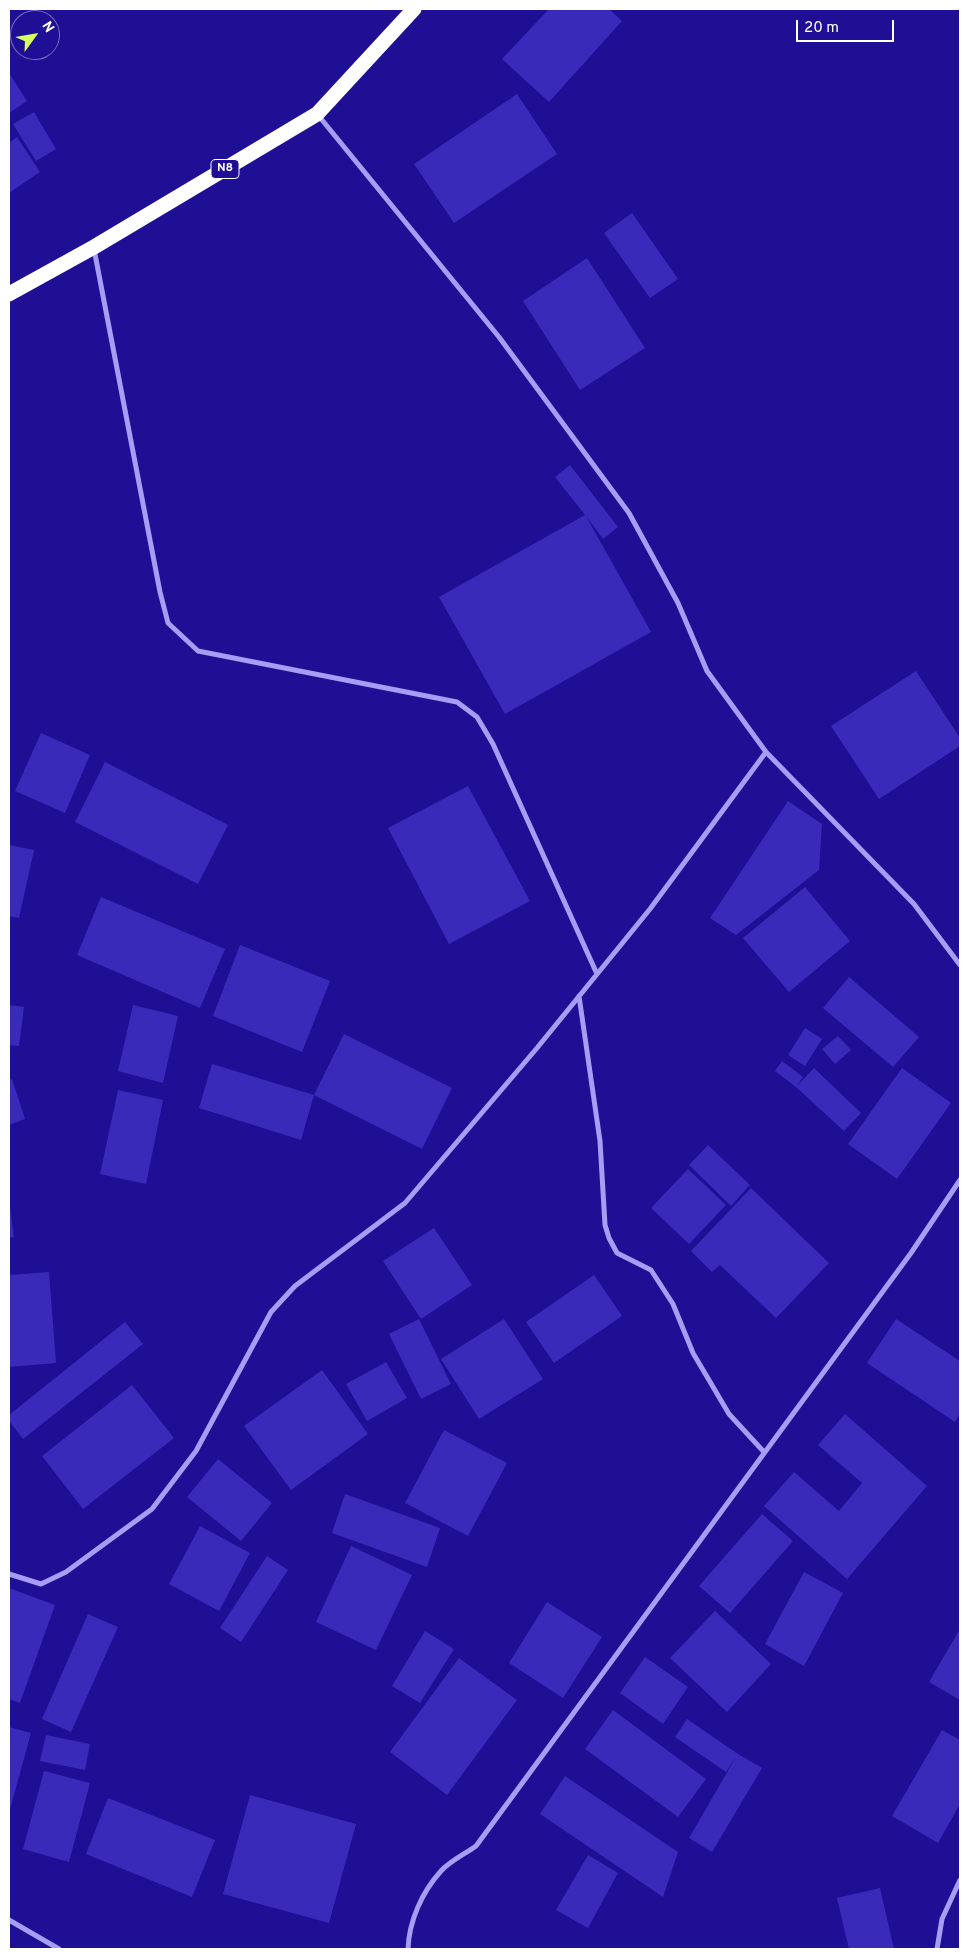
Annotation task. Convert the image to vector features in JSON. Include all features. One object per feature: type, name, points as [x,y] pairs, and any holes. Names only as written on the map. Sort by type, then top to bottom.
[{"type":"highway","name":"N8","points":[[9,294],[94,247],[317,114],[414,9]]},
{"type":"street","points":[[317,114],[499,337],[629,513],[678,603],[706,671],[766,752],[914,904],[960,965]]},
{"type":"street","points":[[94,247],[158,582],[168,623],[198,651],[457,702],[477,717],[493,744],[597,974]]},
{"type":"street","points":[[9,1574],[41,1584],[66,1572],[152,1509],[196,1451],[271,1312],[295,1286],[405,1203],[650,909],[766,752]]},
{"type":"street","points":[[579,996],[600,1141],[605,1225],[609,1238],[617,1253],[651,1270],[673,1304],[693,1353],[729,1414],[764,1452]]},
{"type":"street","points":[[408,1949],[409,1933],[423,1896],[442,1870],[476,1846],[911,1252],[960,1180]]},
{"type":"street","points":[[937,1949],[942,1919],[960,1880]]},
{"type":"street","points":[[9,1920],[59,1949]]},
{"type":"building","points":[[549,9],[609,9],[622,21],[549,102],[502,59]]},
{"type":"building","points":[[9,73],[27,101],[9,113]]},
{"type":"building","points":[[517,94],[557,154],[454,223],[414,164]]},
{"type":"building","points":[[34,112],[56,149],[36,161],[13,124]]},
{"type":"building","points":[[17,137],[40,172],[9,193],[9,143]]},
{"type":"building","points":[[632,213],[678,279],[650,298],[604,233]]},
{"type":"building","points":[[587,258],[645,348],[580,390],[523,301]]},
{"type":"building","points":[[570,465],[618,527],[603,539],[586,516],[651,632],[505,714],[439,597],[585,515],[555,477]]},
{"type":"building","points":[[916,671],[960,738],[960,746],[879,799],[831,726]]},
{"type":"building","points":[[41,733],[90,755],[65,813],[15,791]]},
{"type":"building","points":[[105,762],[228,825],[198,884],[75,822]]},
{"type":"building","points":[[468,786],[530,901],[449,944],[388,828]]},
{"type":"building","points":[[788,801],[822,824],[819,870],[736,935],[710,918]]},
{"type":"building","points":[[9,845],[34,850],[19,918],[9,916]]},
{"type":"building","points":[[805,887],[850,941],[789,992],[743,938]]},
{"type":"building","points":[[101,897],[225,949],[200,1008],[77,955]]},
{"type":"building","points":[[240,945],[330,981],[302,1052],[213,1016]]},
{"type":"building","points":[[849,977],[919,1037],[893,1067],[823,1008]]},
{"type":"building","points":[[9,1005],[24,1007],[19,1046],[9,1045]]},
{"type":"building","points":[[133,1005],[178,1016],[163,1083],[118,1071]]},
{"type":"building","points":[[805,1028],[822,1039],[805,1066],[788,1055]]},
{"type":"building","points":[[344,1034],[452,1088],[422,1149],[314,1095]]},
{"type":"building","points":[[838,1036],[851,1050],[835,1064],[822,1049]]},
{"type":"building","points":[[782,1061],[803,1077],[796,1087],[775,1071]]},
{"type":"building","points":[[212,1064],[314,1095],[301,1140],[199,1108]]},
{"type":"building","points":[[814,1068],[861,1113],[844,1131],[796,1087]]},
{"type":"building","points":[[902,1068],[951,1103],[897,1179],[848,1144]]},
{"type":"building","points":[[12,1079],[25,1119],[9,1125],[9,1080]]},
{"type":"building","points":[[118,1090],[163,1100],[146,1184],[100,1174]]},
{"type":"building","points":[[708,1145],[750,1185],[731,1206],[689,1165]]},
{"type":"building","points":[[688,1169],[726,1205],[689,1244],[651,1208]]},
{"type":"building","points":[[751,1188],[829,1263],[776,1318],[720,1265],[712,1272],[691,1251]]},
{"type":"building","points":[[9,1200],[14,1237],[9,1238]]},
{"type":"building","points":[[434,1228],[472,1285],[421,1319],[383,1261]]},
{"type":"building","points":[[49,1272],[56,1363],[9,1367],[9,1275]]},
{"type":"building","points":[[594,1275],[622,1316],[554,1363],[526,1322]]},
{"type":"building","points":[[419,1319],[451,1384],[421,1399],[389,1334]]},
{"type":"building","points":[[504,1319],[543,1379],[479,1419],[441,1359]]},
{"type":"building","points":[[896,1319],[960,1361],[960,1413],[955,1422],[867,1363]]},
{"type":"building","points":[[125,1322],[143,1344],[23,1439],[9,1421],[9,1415]]},
{"type":"building","points":[[386,1362],[407,1398],[367,1421],[346,1384]]},
{"type":"building","points":[[322,1370],[368,1434],[291,1490],[244,1426]]},
{"type":"building","points":[[132,1385],[174,1438],[83,1509],[42,1456]]},
{"type":"building","points":[[845,1414],[927,1486],[847,1579],[764,1506],[794,1472],[839,1511],[862,1483],[818,1445]]},
{"type":"building","points":[[444,1430],[507,1463],[468,1536],[405,1503]]},
{"type":"building","points":[[218,1459],[272,1503],[241,1541],[187,1497]]},
{"type":"building","points":[[345,1494],[440,1528],[427,1567],[332,1533]]},
{"type":"building","points":[[762,1514],[793,1541],[730,1613],[699,1586]]},
{"type":"building","points":[[200,1526],[250,1553],[219,1611],[169,1584]]},
{"type":"building","points":[[351,1546],[412,1575],[376,1650],[316,1622]]},
{"type":"building","points":[[267,1556],[288,1570],[241,1642],[220,1628]]},
{"type":"building","points":[[804,1572],[843,1593],[804,1666],[765,1644]]},
{"type":"building","points":[[9,1588],[55,1605],[20,1703],[9,1699]]},
{"type":"building","points":[[547,1602],[602,1637],[563,1698],[509,1663]]},
{"type":"building","points":[[715,1611],[771,1664],[727,1712],[670,1658]]},
{"type":"building","points":[[88,1614],[118,1627],[71,1732],[42,1719]]},
{"type":"building","points":[[960,1629],[960,1700],[929,1682]]},
{"type":"building","points":[[425,1631],[454,1649],[420,1703],[392,1686]]},
{"type":"building","points":[[645,1657],[688,1687],[663,1724],[620,1693]]},
{"type":"building","points":[[459,1658],[517,1700],[447,1795],[390,1752]]},
{"type":"building","points":[[613,1710],[706,1779],[678,1817],[585,1749]]},
{"type":"building","points":[[687,1719],[762,1768],[712,1852],[689,1838],[736,1757],[726,1772],[675,1737]]},
{"type":"building","points":[[9,1727],[31,1733],[9,1813]]},
{"type":"building","points":[[942,1730],[960,1740],[960,1804],[938,1843],[892,1816]]},
{"type":"building","points":[[46,1735],[90,1744],[85,1770],[40,1761]]},
{"type":"building","points":[[44,1771],[90,1783],[69,1862],[23,1849]]},
{"type":"building","points":[[565,1776],[678,1852],[663,1897],[540,1814]]},
{"type":"building","points":[[250,1795],[356,1824],[329,1923],[223,1894]]},
{"type":"building","points":[[108,1798],[215,1840],[192,1897],[86,1854]]},
{"type":"building","points":[[588,1855],[618,1873],[588,1928],[556,1910]]},
{"type":"building","points":[[880,1888],[894,1949],[849,1949],[837,1898]]}]
